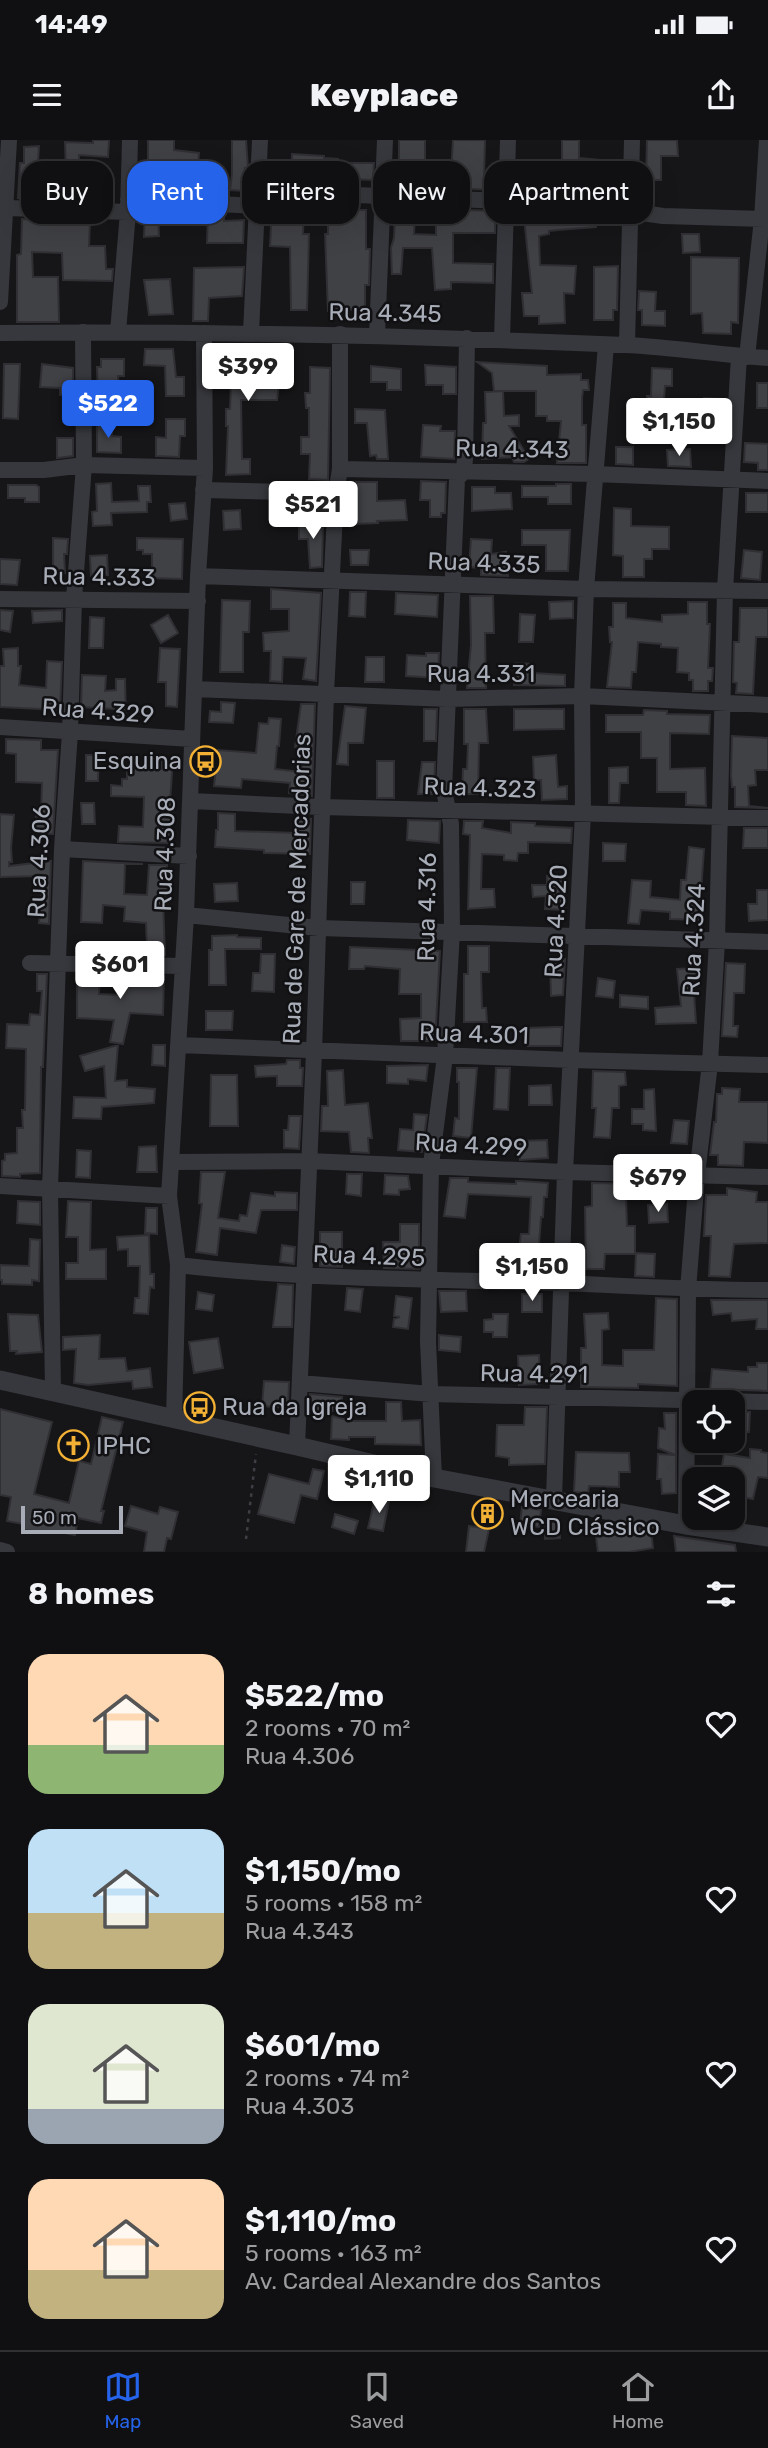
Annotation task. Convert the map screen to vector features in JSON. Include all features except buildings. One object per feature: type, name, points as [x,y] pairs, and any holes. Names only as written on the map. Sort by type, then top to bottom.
[{"type":"street","points":[[0,302],[9,140]]},
{"type":"street","points":[[129,161],[130,140]]},
{"type":"street","points":[[259,161],[260,140]]},
{"type":"street","points":[[385,140],[385,161]]},
{"type":"street","points":[[509,140],[509,161]]},
{"type":"street","points":[[632,140],[632,161]]},
{"type":"street","name":"Rua 4.324","points":[[688,1390],[688,1290],[697,1175],[710,1063],[718,941],[724,590],[743,356],[765,219],[767,140]]},
{"type":"street","points":[[5,200],[127,206]]},
{"type":"street","points":[[653,214],[765,219]]},
{"type":"street","points":[[118,332],[127,219]]},
{"type":"street","points":[[251,333],[257,224]]},
{"type":"street","points":[[377,335],[383,224]]},
{"type":"street","points":[[502,339],[507,224]]},
{"type":"street","points":[[627,345],[631,224]]},
{"type":"street","name":"Rua 4.306","points":[[53,1392],[50,1188],[62,849],[71,732],[74,599],[84,465],[83,332]]},
{"type":"street","name":"Rua 4.345","points":[[0,333],[340,334],[502,339],[627,345],[768,358]]},
{"type":"street","name":"Rua 4.308","points":[[174,1419],[178,1265],[169,1196],[186,915],[198,576],[205,468],[204,333]]},
{"type":"street","name":"Rua de Gare de Mercadorias","points":[[297,1446],[331,579],[340,469],[340,334]]},
{"type":"street","name":"Rua 4.316","points":[[433,1478],[428,1281],[430,1166],[445,1056],[452,931],[451,824],[444,791],[457,479],[464,471],[467,338]]},
{"type":"street","name":"Rua 4.320","points":[[554,1499],[565,1172],[583,813],[582,696],[586,589],[606,345]]},
{"type":"street","points":[[0,470],[44,470],[84,465],[205,468]]},
{"type":"street","name":"Rua 4.343","points":[[340,469],[594,474],[768,481]]},
{"type":"street","points":[[203,490],[336,493]]},
{"type":"street","name":"Rua 4.335","points":[[198,576],[586,589],[768,591]]},
{"type":"street","name":"Rua 4.333","points":[[0,599],[198,601]]},
{"type":"street","name":"Rua 4.331","points":[[194,689],[448,699],[582,696],[768,705]]},
{"type":"street","name":"Rua 4.329","points":[[0,727],[192,739]]},
{"type":"street","name":"Rua 4.323","points":[[191,801],[321,807],[768,818]]},
{"type":"street","points":[[62,849],[188,856]]},
{"type":"street","points":[[186,915],[319,928],[768,942]]},
{"type":"street","points":[[30,963],[182,966]]},
{"type":"street","name":"Rua 4.301","points":[[178,1045],[314,1052],[768,1065]]},
{"type":"street","name":"Rua 4.299","points":[[172,1162],[309,1161],[768,1177]]},
{"type":"street","points":[[0,1186],[169,1196]]},
{"type":"street","name":"Rua 4.295","points":[[178,1265],[304,1276],[561,1283],[688,1290],[768,1290]]},
{"type":"street","points":[[0,1380],[433,1478],[682,1524]]},
{"type":"street","name":"Rua 4.291","points":[[300,1383],[431,1394],[682,1400]]},
{"type":"street","name":"Rua 4.291","points":[[745,1401],[768,1402]]},
{"type":"street","points":[[720,1530],[768,1537]]},
{"type":"street","points":[[0,1550],[7,1552]]},
{"type":"path","points":[[246,1539],[258,1437]]},
{"type":"place","name":"Esquina","points":[[205,761]]},
{"type":"place","name":"Rua da Igreja","points":[[199,1407]]},
{"type":"place","name":"IPHC","points":[[73,1446]]},
{"type":"place","name":"Mercearia WCD Clássico","points":[[487,1513]]}]
